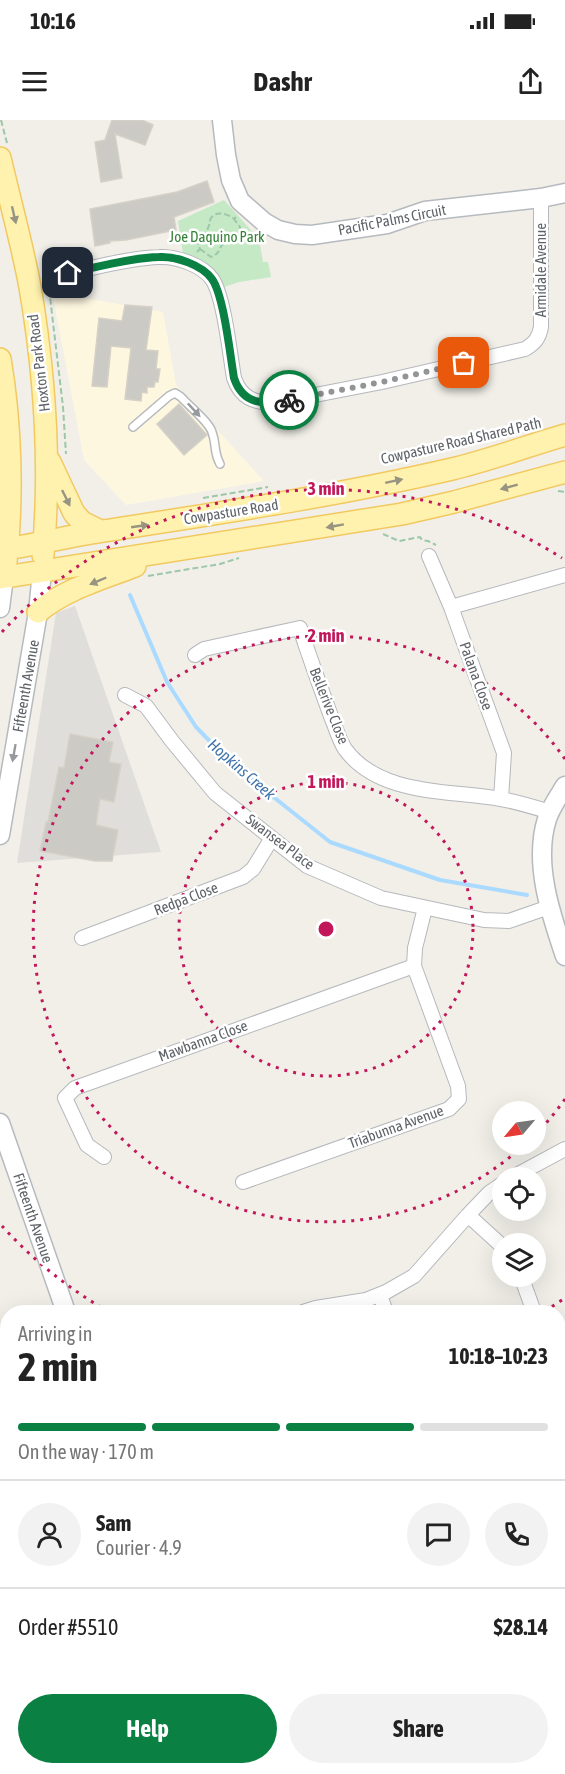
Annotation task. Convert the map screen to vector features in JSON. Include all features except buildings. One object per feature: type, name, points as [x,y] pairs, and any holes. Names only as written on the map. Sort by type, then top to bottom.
[{"type":"main road","name":"Hoxton Park Road","points":[[0,158],[30,287],[45,403],[46,453],[42,572]]},
{"type":"main road","points":[[0,359],[9,445],[5,514],[10,531],[4,550],[2,577]]},
{"type":"main road","name":"Cowpasture Road","points":[[4,550],[100,531],[283,503],[371,486],[454,468],[565,435]]},
{"type":"main road","points":[[46,453],[74,513],[82,522],[100,531]]},
{"type":"main road","name":"Cowpasture Road","points":[[2,577],[402,514],[565,471]]},
{"type":"main road","points":[[38,612],[62,596],[171,551]]},
{"type":"street","name":"Pacific Palms Circuit","points":[[222,120],[231,180],[240,201],[241,214],[278,230],[312,235],[387,224],[425,211],[541,198],[565,193]]},
{"type":"street","name":"Armidale Avenue","points":[[68,273],[161,256],[186,262],[201,270],[212,279],[217,290],[238,389],[247,397],[260,403],[274,403],[470,362],[525,349],[534,343],[541,327],[541,198]]},
{"type":"street","name":"Palana Close","points":[[429,555],[451,607],[504,753],[501,799]]},
{"type":"street","name":"Fifteenth Avenue","points":[[0,835],[38,612],[42,572]]},
{"type":"street","points":[[451,607],[565,575]]},
{"type":"street","points":[[0,608],[2,577]]},
{"type":"street","name":"Bellerive Close","points":[[195,655],[204,649],[300,628],[344,748],[358,762],[378,776],[405,786],[501,799],[550,812]]},
{"type":"street","name":"Swansea Place","points":[[125,695],[146,706],[215,793],[307,866],[381,898],[484,920],[509,921],[549,907]]},
{"type":"street","points":[[565,786],[546,822],[542,860],[549,907],[565,956]]},
{"type":"street","name":"Redpa Close","points":[[82,938],[243,877],[253,869],[272,838]]},
{"type":"street","name":"Triabunna Avenue","points":[[243,1182],[449,1108],[459,1100],[458,1086],[414,966],[415,948],[425,908]]},
{"type":"street","name":"Mawbanna Close","points":[[104,1157],[87,1145],[66,1098],[75,1088],[414,966]]},
{"type":"street","name":"Fifteenth Avenue","points":[[0,1123],[64,1305]]},
{"type":"street","points":[[532,1167],[565,1149]]},
{"type":"street","points":[[335,1305],[366,1300],[380,1295],[414,1276],[492,1191]]},
{"type":"street","points":[[468,1215],[492,1237]]},
{"type":"street","points":[[525,1287],[531,1305]]},
{"type":"street","points":[[380,1295],[384,1305]]},
{"type":"lane","points":[[133,427],[175,393],[212,429],[215,443],[214,454],[220,464]]},
{"type":"path","points":[[241,214],[240,232],[223,244],[217,254],[212,256],[200,249],[199,239],[206,232],[213,216],[241,214]]},
{"type":"path","points":[[186,262],[200,249]]},
{"type":"path","points":[[197,499],[276,486]]},
{"type":"path","points":[[378,530],[381,534],[399,541],[420,537],[440,548],[429,555]]},
{"type":"shaded area","points":[[52,292],[163,312],[176,385],[264,481],[126,505],[84,460]]},
{"type":"shaded area","points":[[75,606],[161,852],[17,863],[56,613]]},
{"type":"green space","name":"Joe Daquino Park","points":[[224,200],[259,239],[263,262],[268,262],[271,277],[224,287],[206,267],[183,253],[178,221]]},
{"type":"waterway","name":"Hopkins Creek","points":[[130,595],[167,682],[196,727],[232,764],[330,842],[440,880],[527,895]]},
{"type":"way so far","points":[[289,400],[464,363]]},
{"type":"route","points":[[68,273],[161,256],[183,260],[201,270],[212,279],[221,303],[238,389],[247,397],[260,403],[289,400]]}]
